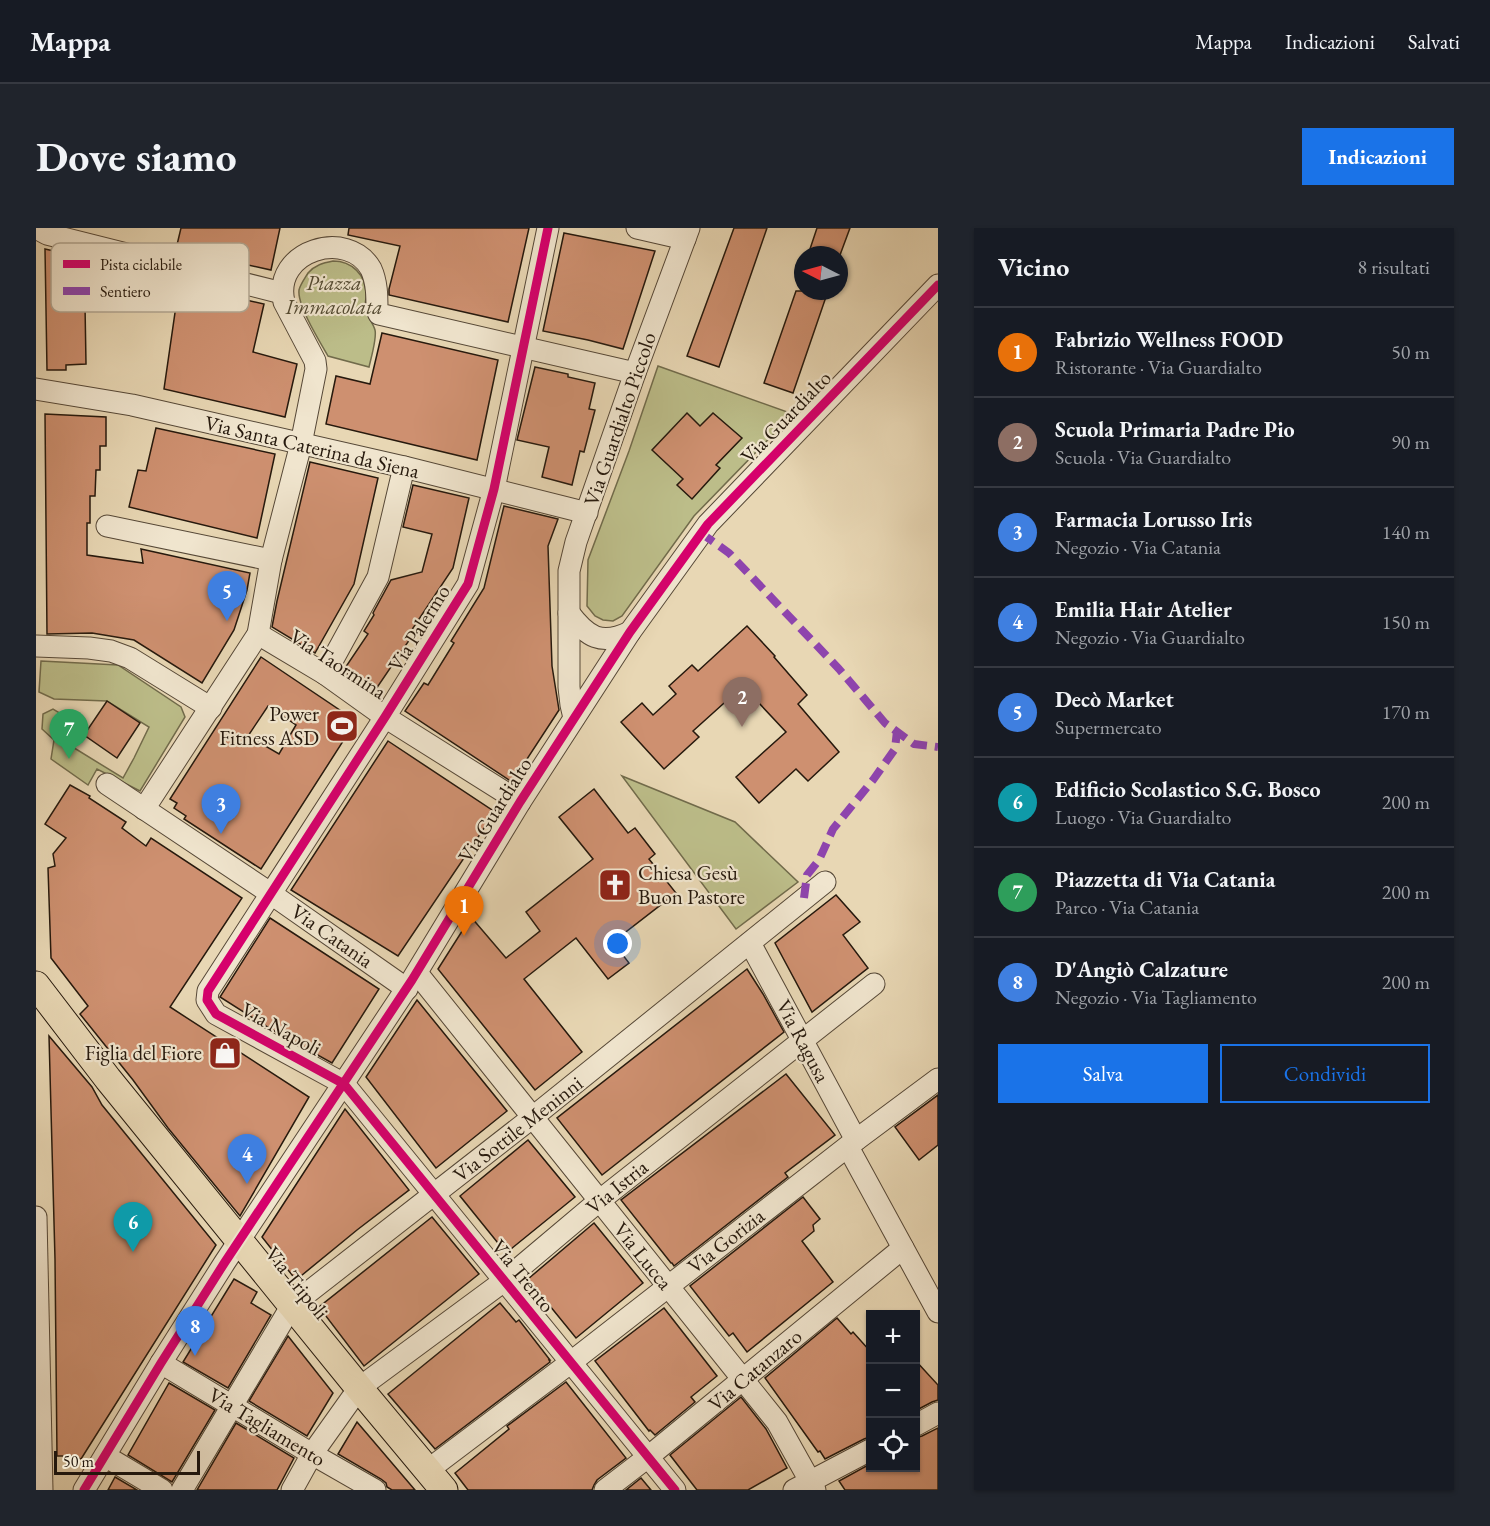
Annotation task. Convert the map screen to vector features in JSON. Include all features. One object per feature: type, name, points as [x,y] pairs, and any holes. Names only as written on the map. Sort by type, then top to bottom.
[{"type":"main road","name":"Via Tripoli","points":[[36,984],[108,1079],[433,1482]]},
{"type":"street","points":[[36,228],[47,234],[83,243]]},
{"type":"street","name":"Via Palermo","points":[[207,1000],[208,990],[386,717],[468,584],[494,489],[548,228]]},
{"type":"street","points":[[638,228],[687,234]]},
{"type":"street","name":"Via Guardialto Piccolo","points":[[574,718],[569,687],[569,571],[576,542],[635,373],[687,234]]},
{"type":"street","points":[[144,809],[258,634],[271,560],[301,444],[316,369],[315,361],[284,302],[282,293],[285,274],[303,253],[344,237],[352,249],[363,257],[375,279],[379,314],[635,373]]},
{"type":"street","points":[[249,285],[282,293]]},
{"type":"street","name":"Via Guardialto","points":[[84,1490],[239,1239],[412,981],[520,802],[630,632],[708,524],[938,285]]},
{"type":"street","name":"Via Santa Caterina da Siena","points":[[36,389],[132,405],[404,467],[587,513]]},
{"type":"street","points":[[325,674],[378,577],[404,467]]},
{"type":"street","points":[[107,526],[271,560]]},
{"type":"street","points":[[569,613],[580,628],[594,636],[604,639],[618,638],[630,632]]},
{"type":"street","name":"Via Taormina","points":[[258,634],[325,674],[386,717],[520,802]]},
{"type":"street","points":[[36,646],[111,651],[130,658],[211,708]]},
{"type":"street","name":"Via Catania","points":[[106,784],[270,893],[412,981]]},
{"type":"street","name":"Via Sottile Meninni","points":[[182,1490],[292,1305],[533,1117],[825,882]]},
{"type":"street","name":"Via Ragusa","points":[[750,943],[804,1041],[903,1248],[938,1312]]},
{"type":"street","name":"Via Lucca","points":[[412,981],[533,1117],[777,1422],[806,1487]]},
{"type":"street","name":"Via Istria","points":[[292,1490],[312,1454],[358,1388],[504,1281],[599,1201],[874,984]]},
{"type":"street","name":"Via Napoli","points":[[207,1000],[216,1014],[344,1084]]},
{"type":"street","name":"Via Gorizia","points":[[433,1482],[570,1363],[938,1078]]},
{"type":"street","name":"Via Trento","points":[[344,1084],[675,1490]]},
{"type":"street","points":[[36,1217],[38,1405],[42,1490]]},
{"type":"street","name":"Via Catanzaro","points":[[605,1490],[903,1248]]},
{"type":"street","name":"Via Tagliamento","points":[[161,1363],[375,1490]]},
{"type":"street","points":[[920,1422],[938,1413]]},
{"type":"street","points":[[806,1487],[866,1452]]},
{"type":"street","points":[[105,1456],[162,1490]]},
{"type":"green space","name":"Piazza Immacolata","points":[[333,261],[352,266],[364,281],[366,311],[375,334],[369,367],[328,356],[299,297],[301,284],[308,273],[319,265]]},
{"type":"green space","points":[[658,366],[793,414],[694,516],[622,616],[613,621],[603,620],[595,616],[587,606],[588,560]]},
{"type":"green space","points":[[41,661],[118,665],[181,707],[185,717],[140,791],[97,769],[88,785],[51,759],[54,740],[42,729],[43,714],[53,709],[73,721],[71,746],[123,778],[149,727],[107,701],[54,699],[39,692]]},
{"type":"green space","points":[[622,776],[735,822],[798,882],[736,929]]},
{"type":"building","points":[[181,228],[280,228],[271,270],[249,265],[249,243],[177,243]]},
{"type":"building","points":[[349,228],[529,228],[508,322],[389,295],[400,246],[348,235]]},
{"type":"building","points":[[734,228],[767,228],[719,367],[687,356]]},
{"type":"building","points":[[817,228],[850,228],[843,246],[811,246]]},
{"type":"building","points":[[564,233],[655,251],[623,349],[543,331]]},
{"type":"building","points":[[45,249],[51,250],[51,312],[85,312],[86,364],[66,365],[66,370],[47,370]]},
{"type":"building","points":[[794,297],[794,300],[825,300],[793,393],[764,383]]},
{"type":"building","points":[[249,301],[264,304],[253,352],[297,364],[285,417],[164,389],[175,312],[249,312]]},
{"type":"building","points":[[382,333],[498,360],[477,460],[326,424],[336,376],[370,384]]},
{"type":"building","points":[[535,367],[595,383],[589,409],[595,410],[584,452],[580,451],[572,485],[542,477],[549,447],[517,440]]},
{"type":"building","points":[[687,413],[700,426],[713,413],[742,438],[716,465],[720,468],[692,499],[677,485],[683,479],[652,450]]},
{"type":"building","points":[[45,414],[106,417],[106,446],[100,446],[100,470],[96,470],[95,496],[90,496],[87,555],[143,563],[141,549],[250,573],[234,630],[202,683],[134,640],[92,633],[47,634]]},
{"type":"building","points":[[156,428],[275,454],[257,538],[129,507],[138,470],[146,471]]},
{"type":"building","points":[[310,462],[378,478],[354,584],[315,653],[272,627]]},
{"type":"building","points":[[413,485],[469,498],[453,568],[407,637],[410,639],[374,692],[343,671],[368,634],[364,631],[391,580],[422,572],[432,534],[403,527]]},
{"type":"building","points":[[504,506],[558,519],[548,546],[552,666],[559,710],[512,782],[405,711],[424,683],[428,685],[454,643],[451,641],[484,588]]},
{"type":"building","points":[[747,626],[807,695],[798,704],[839,752],[808,781],[796,769],[759,803],[736,777],[786,732],[743,686],[693,731],[699,737],[664,769],[621,722],[642,703],[653,715],[676,694],[669,686],[692,665],[698,671]]},
{"type":"building","points":[[261,657],[356,721],[261,869],[184,819],[186,816],[174,808],[177,803],[170,799]],"holes":[[[268,706],[296,725],[279,754],[248,736]]]},
{"type":"building","points":[[107,701],[140,723],[117,758],[84,735]]},
{"type":"building","points":[[388,741],[495,812],[398,956],[291,890]]},
{"type":"building","points":[[70,785],[90,796],[89,798],[126,822],[122,828],[146,846],[151,838],[242,898],[170,1007],[309,1097],[240,1216],[168,1128],[80,1014],[88,1006],[51,958],[48,868],[55,866],[53,854],[66,838],[45,824]]},
{"type":"building","points":[[594,789],[628,833],[635,828],[655,854],[649,859],[676,893],[613,942],[629,963],[608,979],[576,938],[524,979],[582,1052],[535,1090],[438,969],[471,917],[506,958],[540,931],[526,912],[593,859],[559,817]]},
{"type":"building","points":[[836,895],[860,922],[843,935],[868,968],[812,1012],[775,943]]},
{"type":"building","points":[[270,918],[379,989],[332,1063],[269,1028],[220,997]]},
{"type":"building","points":[[747,969],[784,1032],[602,1175],[557,1118]]},
{"type":"building","points":[[417,1000],[507,1111],[436,1168],[366,1077]]},
{"type":"building","points":[[49,1036],[216,1245],[81,1459],[73,1456],[57,1456]]},
{"type":"building","points":[[786,1074],[835,1135],[785,1173],[788,1177],[674,1266],[621,1200]]},
{"type":"building","points":[[938,1095],[938,1145],[919,1160],[895,1127]]},
{"type":"building","points":[[345,1109],[409,1190],[296,1280],[262,1237]]},
{"type":"building","points":[[528,1140],[575,1197],[506,1253],[460,1196]]},
{"type":"building","points":[[803,1197],[820,1219],[813,1225],[814,1231],[802,1241],[833,1282],[747,1352],[733,1333],[729,1336],[690,1286]]},
{"type":"building","points":[[432,1217],[479,1274],[364,1366],[319,1307]]},
{"type":"building","points":[[594,1223],[643,1283],[576,1338],[528,1279]]},
{"type":"building","points":[[234,1279],[257,1292],[251,1303],[271,1315],[228,1388],[183,1362]]},
{"type":"building","points":[[500,1303],[516,1322],[519,1320],[550,1362],[435,1449],[388,1394]]},
{"type":"building","points":[[664,1308],[717,1376],[691,1397],[695,1402],[655,1435],[649,1431],[595,1361]]},
{"type":"building","points":[[837,1318],[866,1347],[866,1438],[825,1459],[765,1378]]},
{"type":"building","points":[[288,1336],[333,1393],[307,1436],[249,1401]]},
{"type":"building","points":[[920,1365],[938,1385],[938,1400],[920,1408]]},
{"type":"building","points":[[566,1382],[626,1458],[597,1480],[592,1490],[468,1490],[455,1473],[509,1429],[507,1426]]},
{"type":"building","points":[[169,1383],[215,1410],[172,1482],[128,1455]]},
{"type":"building","points":[[741,1397],[766,1429],[787,1468],[748,1490],[697,1490],[670,1455]]},
{"type":"building","points":[[357,1422],[415,1490],[392,1490],[381,1479],[338,1454]]},
{"type":"building","points":[[236,1423],[294,1458],[277,1490],[197,1490]]},
{"type":"building","points":[[938,1428],[938,1490],[845,1490],[839,1481],[866,1466],[866,1472],[920,1472],[920,1437]]},
{"type":"building","points":[[115,1477],[137,1490],[108,1490]]},
{"type":"building","points":[[641,1478],[651,1490],[626,1490]]},
{"type":"marked path","points":[[701,533],[729,553],[839,669],[885,723],[914,744],[938,747]]},
{"type":"marked path","points":[[804,898],[807,875],[819,860],[833,829],[895,749],[897,731]]},
{"type":"cycle path","points":[[548,228],[494,489],[468,584],[208,991],[207,1000],[216,1014],[344,1084],[675,1490]]},
{"type":"cycle path","points":[[84,1490],[225,1262],[412,980],[520,802],[630,632],[708,524],[938,285]]},
{"type":"place","name":"Decò Market","points":[[227,621]]},
{"type":"place","name":"Power Fitness ASD","points":[[342,726]]},
{"type":"place","name":"Scuola Primaria Padre Pio","points":[[742,727]]},
{"type":"place","name":"Piazzetta di Via Catania","points":[[69,759]]},
{"type":"place","name":"Farmacia Lorusso Iris","points":[[221,834]]},
{"type":"place","name":"Chiesa Gesù Buon Pastore","points":[[615,885]]},
{"type":"place","name":"Fabrizio Wellness FOOD","points":[[464,936]]},
{"type":"place","name":"Figlia del Fiore","points":[[225,1053]]},
{"type":"place","name":"Emilia Hair Atelier","points":[[247,1184]]},
{"type":"place","name":"Edificio Scolastico S.G. Bosco","points":[[133,1252]]},
{"type":"place","name":"D'Angiò Calzature","points":[[195,1356]]}]
